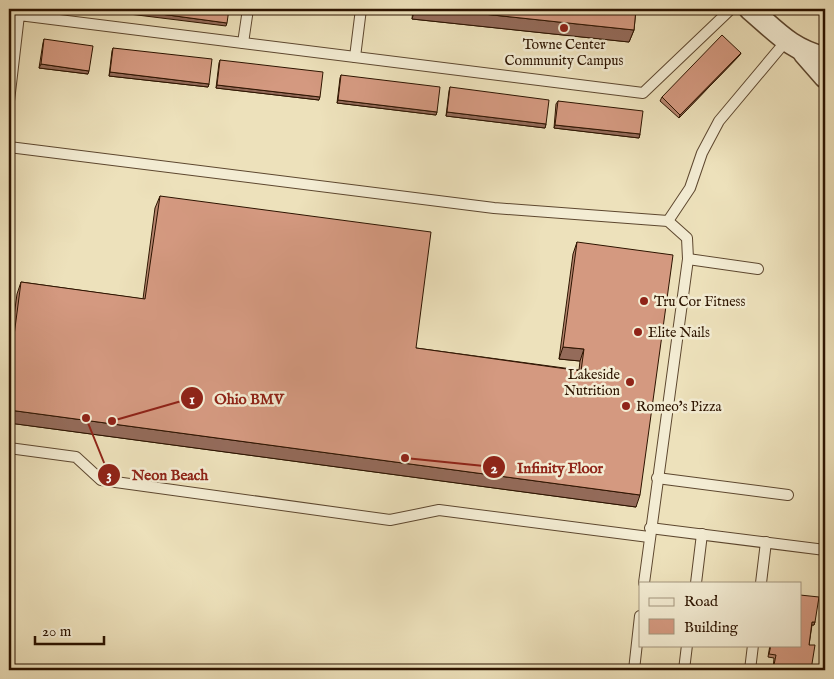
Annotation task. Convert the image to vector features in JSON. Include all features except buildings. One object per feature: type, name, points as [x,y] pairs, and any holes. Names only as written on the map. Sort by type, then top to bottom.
[{"type":"street","points":[[750,9],[786,41],[804,53],[825,77]]},
{"type":"street","points":[[804,53],[825,58]]},
{"type":"lane","points":[[243,43],[248,9]]},
{"type":"lane","points":[[355,57],[361,9]]},
{"type":"lane","points":[[9,101],[19,15],[643,93],[730,9]]},
{"type":"lane","points":[[668,221],[690,188],[702,153],[719,121],[786,41]]},
{"type":"lane","points":[[9,147],[494,208],[668,221],[687,238],[688,259],[644,582]]},
{"type":"lane","points":[[688,259],[758,270]]},
{"type":"lane","points":[[9,448],[76,457],[101,480],[390,520],[439,510],[650,532],[702,534],[825,550]]},
{"type":"lane","points":[[657,478],[788,495]]},
{"type":"lane","points":[[696,582],[702,534]]},
{"type":"lane","points":[[761,582],[766,542]]},
{"type":"lane","points":[[634,670],[639,625]]},
{"type":"lane","points":[[684,670],[687,646]]},
{"type":"lane","points":[[750,670],[753,646]]},
{"type":"place","name":"Towne Center Community Campus","points":[[564,28]]},
{"type":"place","name":"Tru Cor Fitness","points":[[644,301]]},
{"type":"place","name":"Elite Nails","points":[[638,332]]},
{"type":"place","name":"Lakeside Nutrition","points":[[630,382]]},
{"type":"place","name":"Romeo's Pizza","points":[[626,406]]},
{"type":"place","name":"Neon Beach","points":[[86,418]]},
{"type":"place","name":"Ohio BMV","points":[[112,421]]},
{"type":"place","name":"Infinity Floor","points":[[405,458]]}]
